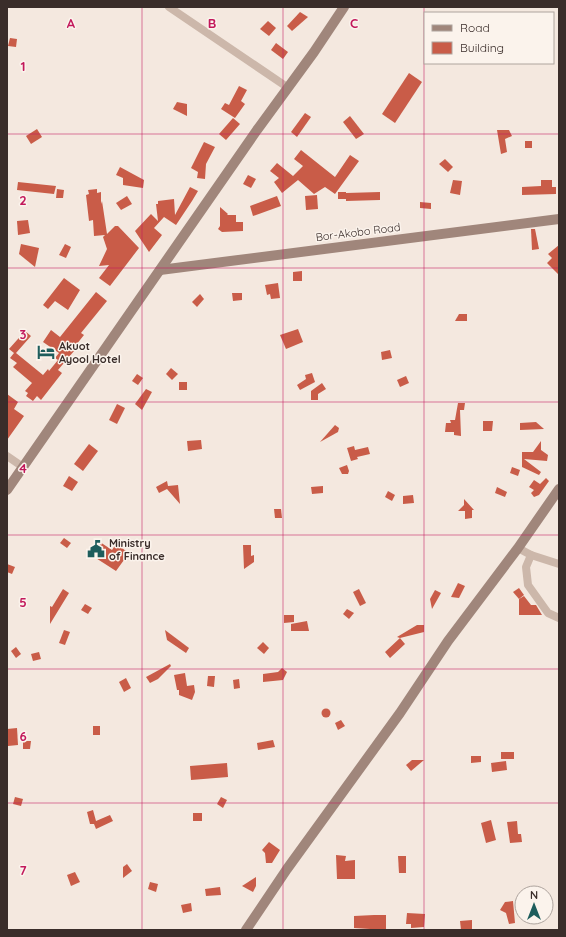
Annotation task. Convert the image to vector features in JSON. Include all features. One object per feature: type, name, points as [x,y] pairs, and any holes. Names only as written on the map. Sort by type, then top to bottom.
[{"type":"street","points":[[169,7],[287,87]]},
{"type":"street","points":[[7,490],[344,7]]},
{"type":"street","name":"Bor-Akobo Road","points":[[160,270],[559,219]]},
{"type":"street","points":[[7,456],[23,467]]},
{"type":"street","points":[[246,930],[287,869],[400,713],[448,641],[518,548],[559,490]]},
{"type":"street","points":[[518,548],[531,555],[559,564]]},
{"type":"street","points":[[531,555],[526,567],[528,585],[548,613],[559,618]]},
{"type":"building","points":[[300,12],[308,17],[292,31],[287,26]]},
{"type":"building","points":[[268,21],[276,28],[269,36],[260,29]]},
{"type":"building","points":[[10,38],[17,39],[16,47],[8,46]]},
{"type":"building","points":[[276,43],[288,52],[283,59],[271,50]]},
{"type":"building","points":[[409,73],[422,82],[395,123],[382,114]]},
{"type":"building","points":[[239,86],[247,90],[241,101],[245,104],[235,118],[221,109],[225,103],[229,105]]},
{"type":"building","points":[[177,102],[187,104],[187,116],[173,109]]},
{"type":"building","points":[[305,113],[311,117],[297,137],[291,132]]},
{"type":"building","points":[[350,116],[364,134],[356,139],[343,122]]},
{"type":"building","points":[[233,118],[240,124],[226,140],[219,134]]},
{"type":"building","points":[[37,129],[42,137],[31,144],[26,136]]},
{"type":"building","points":[[497,130],[509,130],[512,136],[505,139],[507,152],[501,154]]},
{"type":"building","points":[[525,141],[532,141],[532,148],[525,148]]},
{"type":"building","points":[[204,142],[215,147],[206,164],[205,179],[197,178],[198,172],[191,168]]},
{"type":"building","points":[[301,150],[335,177],[350,155],[359,161],[335,194],[325,187],[314,194],[298,180],[282,193],[274,182],[279,178],[270,171],[277,163],[293,176],[303,166],[294,159]]},
{"type":"building","points":[[445,159],[453,167],[448,172],[439,164]]},
{"type":"building","points":[[120,167],[144,180],[143,188],[123,185],[123,178],[116,175]]},
{"type":"building","points":[[248,175],[256,179],[251,188],[243,184]]},
{"type":"building","points":[[453,180],[462,181],[460,195],[450,193]]},
{"type":"building","points":[[541,180],[552,180],[552,187],[556,187],[556,194],[522,195],[522,187],[541,186]]},
{"type":"building","points":[[18,182],[56,186],[54,194],[17,190]]},
{"type":"building","points":[[190,187],[198,191],[192,201],[176,225],[164,217],[154,228],[162,235],[149,252],[135,231],[151,214],[158,221],[156,204],[158,204],[158,201],[174,199],[175,215]]},
{"type":"building","points":[[57,189],[64,190],[63,198],[56,198]]},
{"type":"building","points":[[97,189],[97,193],[101,192],[101,204],[102,201],[107,234],[115,226],[118,226],[139,248],[110,286],[99,278],[109,265],[99,266],[107,249],[103,237],[105,235],[94,236],[93,220],[89,221],[86,195],[89,194],[88,190]]},
{"type":"building","points":[[338,192],[346,192],[346,199],[338,199]]},
{"type":"building","points":[[380,192],[380,200],[346,201],[346,193]]},
{"type":"building","points":[[317,195],[318,209],[306,210],[305,196]]},
{"type":"building","points":[[127,196],[132,204],[121,210],[116,203]]},
{"type":"building","points":[[277,196],[281,206],[253,216],[250,206]]},
{"type":"building","points":[[420,202],[431,203],[431,209],[420,208]]},
{"type":"building","points":[[220,207],[228,214],[227,215],[236,215],[236,222],[243,222],[243,231],[222,232],[218,229],[220,226]]},
{"type":"building","points":[[28,220],[30,233],[18,235],[17,221]]},
{"type":"building","points":[[531,229],[535,229],[539,249],[532,250]]},
{"type":"building","points":[[21,244],[39,248],[35,267],[19,254]]},
{"type":"building","points":[[65,244],[71,247],[66,258],[59,255]]},
{"type":"building","points":[[559,245],[559,275],[547,263],[552,258],[548,254]]},
{"type":"building","points":[[302,271],[302,281],[293,281],[293,272]]},
{"type":"building","points":[[64,278],[80,290],[68,310],[55,301],[48,309],[43,305]]},
{"type":"building","points":[[278,283],[280,298],[271,299],[270,294],[267,295],[265,285]]},
{"type":"building","points":[[96,292],[107,301],[81,333],[84,335],[72,350],[74,351],[58,370],[62,373],[41,400],[37,396],[33,401],[26,396],[28,393],[25,391],[32,383],[13,367],[17,363],[10,358],[14,353],[9,349],[25,331],[31,336],[16,353],[43,375],[48,369],[49,371],[58,360],[55,358],[59,353],[43,342],[51,330],[60,337]]},
{"type":"building","points":[[232,293],[242,293],[242,300],[233,301]]},
{"type":"building","points":[[200,294],[204,299],[197,307],[192,302]]},
{"type":"building","points":[[459,314],[467,314],[467,321],[455,321]]},
{"type":"building","points":[[298,329],[303,342],[286,349],[280,335]]},
{"type":"building","points":[[390,350],[392,358],[382,360],[381,352]]},
{"type":"building","points":[[171,368],[178,374],[172,380],[166,374]]},
{"type":"building","points":[[312,373],[315,382],[300,390],[297,385],[306,379],[305,375]]},
{"type":"building","points":[[137,374],[143,378],[138,385],[132,381]]},
{"type":"building","points":[[406,376],[409,383],[400,387],[397,380]]},
{"type":"building","points":[[179,382],[187,382],[187,390],[179,390]]},
{"type":"building","points":[[322,383],[326,389],[318,394],[318,400],[311,400],[311,391]]},
{"type":"building","points":[[146,389],[152,392],[142,410],[135,404]]},
{"type":"building","points":[[7,394],[18,402],[14,409],[24,416],[7,440]]},
{"type":"building","points":[[458,403],[465,403],[464,410],[460,410],[461,436],[454,435],[454,432],[445,432],[446,423],[451,423],[450,420],[455,420]]},
{"type":"building","points":[[117,404],[125,408],[117,424],[109,420]]},
{"type":"building","points":[[483,421],[493,421],[492,431],[483,431]]},
{"type":"building","points":[[536,422],[544,429],[520,430],[520,423]]},
{"type":"building","points":[[335,425],[339,428],[338,432],[320,442]]},
{"type":"building","points":[[201,440],[202,449],[188,451],[187,441]]},
{"type":"building","points":[[541,441],[541,450],[548,455],[547,461],[524,459],[541,472],[539,475],[522,467],[522,452],[533,452]]},
{"type":"building","points":[[89,444],[98,451],[83,471],[74,464]]},
{"type":"building","points":[[354,446],[355,450],[368,447],[370,454],[357,457],[358,459],[351,461],[347,448]]},
{"type":"building","points":[[347,465],[349,471],[348,474],[342,474],[339,468]]},
{"type":"building","points":[[512,467],[520,470],[518,476],[510,473]]},
{"type":"building","points":[[69,476],[78,482],[72,491],[63,486]]},
{"type":"building","points":[[546,478],[549,481],[539,495],[534,497],[531,493],[534,490],[529,487],[534,480],[540,484]]},
{"type":"building","points":[[167,481],[168,486],[178,485],[180,504],[167,489],[159,493],[156,487]]},
{"type":"building","points":[[323,486],[323,493],[312,494],[311,487]]},
{"type":"building","points":[[497,487],[507,492],[505,497],[495,493]]},
{"type":"building","points":[[388,491],[395,495],[392,501],[385,497]]},
{"type":"building","points":[[413,495],[414,503],[403,504],[403,496]]},
{"type":"building","points":[[464,499],[474,510],[472,510],[472,518],[465,519],[465,511],[458,511],[464,505]]},
{"type":"building","points":[[274,509],[281,509],[282,518],[275,518]]},
{"type":"building","points":[[64,538],[71,543],[67,548],[60,543]]},
{"type":"building","points":[[97,540],[112,550],[116,544],[129,553],[116,571],[88,553]]},
{"type":"building","points":[[243,545],[251,545],[251,556],[254,555],[254,562],[244,569]]},
{"type":"building","points":[[7,564],[15,567],[12,574],[7,572]]},
{"type":"building","points":[[458,583],[465,586],[459,598],[451,597]]},
{"type":"building","points":[[519,588],[524,595],[519,599],[513,592]]},
{"type":"building","points":[[63,589],[69,593],[50,624],[50,606],[52,607]]},
{"type":"building","points":[[359,589],[366,603],[360,606],[353,592]]},
{"type":"building","points":[[435,590],[441,593],[432,609],[430,599]]},
{"type":"building","points":[[524,596],[531,605],[536,605],[542,615],[519,615],[519,599]]},
{"type":"building","points":[[85,604],[92,608],[88,614],[81,610]]},
{"type":"building","points":[[347,609],[354,613],[349,619],[343,614]]},
{"type":"building","points":[[284,615],[294,615],[294,622],[284,623]]},
{"type":"building","points":[[307,621],[309,631],[291,631],[291,624]]},
{"type":"building","points":[[417,625],[424,625],[424,632],[400,638],[397,637]]},
{"type":"building","points":[[64,630],[70,632],[65,645],[59,643]]},
{"type":"building","points":[[165,630],[189,648],[186,653],[167,640]]},
{"type":"building","points":[[400,638],[405,644],[390,658],[385,652]]},
{"type":"building","points":[[263,642],[269,648],[264,654],[257,648]]},
{"type":"building","points":[[16,647],[21,654],[16,658],[11,651]]},
{"type":"building","points":[[39,652],[41,659],[33,661],[31,654]]},
{"type":"building","points":[[170,664],[171,666],[158,679],[150,683],[146,677]]},
{"type":"building","points":[[282,668],[287,672],[283,680],[263,682],[263,674],[278,672]]},
{"type":"building","points":[[185,673],[187,686],[194,685],[195,692],[192,700],[179,695],[179,690],[177,690],[174,675]]},
{"type":"building","points":[[208,676],[215,676],[214,687],[207,686]]},
{"type":"building","points":[[126,678],[131,688],[124,692],[119,682]]},
{"type":"building","points":[[239,679],[240,688],[234,689],[233,680]]},
{"type":"building","points":[[326,708],[331,713],[326,718],[321,713]]},
{"type":"building","points":[[341,720],[345,726],[338,730],[335,723]]},
{"type":"building","points":[[93,726],[100,726],[100,735],[93,735]]},
{"type":"building","points":[[17,728],[18,745],[8,746],[7,729]]},
{"type":"building","points":[[273,740],[275,747],[258,750],[257,743]]},
{"type":"building","points":[[23,741],[31,741],[30,749],[23,749]]},
{"type":"building","points":[[501,752],[514,752],[514,759],[501,759]]},
{"type":"building","points":[[471,756],[481,756],[481,762],[471,763]]},
{"type":"building","points":[[412,760],[424,760],[411,771],[406,765]]},
{"type":"building","points":[[506,761],[507,770],[492,772],[491,763]]},
{"type":"building","points":[[227,763],[228,777],[191,780],[190,766]]},
{"type":"building","points":[[15,797],[23,799],[21,806],[13,804]]},
{"type":"building","points":[[221,797],[227,800],[223,808],[217,804]]},
{"type":"building","points":[[93,810],[96,821],[110,815],[113,821],[96,829],[94,824],[90,824],[87,812]]},
{"type":"building","points":[[193,813],[202,813],[202,821],[193,821]]},
{"type":"building","points":[[491,820],[496,840],[486,843],[481,823]]},
{"type":"building","points":[[517,821],[518,834],[521,834],[522,842],[510,843],[507,822]]},
{"type":"building","points":[[269,842],[280,850],[272,863],[266,863],[265,853],[262,850]]},
{"type":"building","points":[[336,855],[346,856],[345,861],[355,860],[355,879],[337,879]]},
{"type":"building","points":[[398,856],[406,856],[406,873],[399,873]]},
{"type":"building","points":[[127,864],[132,871],[123,878],[123,867]]},
{"type":"building","points":[[75,872],[80,882],[71,886],[67,875]]},
{"type":"building","points":[[256,877],[256,886],[253,892],[242,886]]},
{"type":"building","points":[[150,882],[158,884],[156,892],[148,889]]},
{"type":"building","points":[[220,887],[221,895],[206,896],[205,889]]},
{"type":"building","points":[[513,901],[514,923],[509,924],[506,913],[500,910],[505,902]]},
{"type":"building","points":[[191,903],[192,911],[183,913],[181,905]]},
{"type":"building","points":[[407,913],[425,914],[424,927],[411,928],[411,924],[406,924]]},
{"type":"building","points":[[386,915],[386,930],[354,928],[354,916]]},
{"type":"building","points":[[472,920],[472,929],[461,930],[460,921]]},
{"type":"place","name":"Akuot Ayool Hotel","points":[[46,352]]},
{"type":"place","name":"Ministry of Finance","points":[[96,549]]}]
